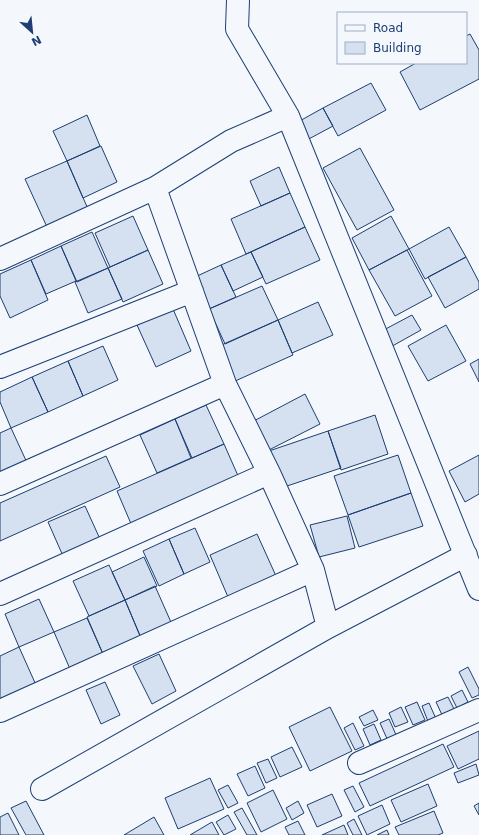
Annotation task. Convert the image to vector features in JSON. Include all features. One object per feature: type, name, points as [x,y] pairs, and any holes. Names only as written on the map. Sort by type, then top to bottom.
[{"type":"street","points":[[238,0],[237,29],[288,116],[479,590]]},
{"type":"street","points":[[0,259],[155,188],[231,141],[288,116]]},
{"type":"street","points":[[155,188],[224,384],[269,473],[313,570],[328,627]]},
{"type":"street","points":[[0,367],[192,291]]},
{"type":"street","points":[[0,484],[224,384]]},
{"type":"street","points":[[0,594],[269,473]]},
{"type":"street","points":[[42,789],[328,627],[466,555]]},
{"type":"street","points":[[0,711],[313,570]]},
{"type":"street","points":[[359,763],[479,710]]},
{"type":"building","points":[[470,34],[479,50],[479,79],[420,110],[400,72],[414,64],[467,64],[467,36]]},
{"type":"building","points":[[371,83],[386,110],[338,136],[323,108]]},
{"type":"building","points":[[323,108],[333,126],[305,141],[296,123]]},
{"type":"building","points":[[87,115],[100,146],[67,161],[53,131]]},
{"type":"building","points":[[101,146],[117,182],[83,198],[67,161]]},
{"type":"building","points":[[360,148],[394,210],[357,230],[323,168]]},
{"type":"building","points":[[67,161],[88,209],[47,227],[25,179]]},
{"type":"building","points":[[279,167],[290,193],[261,206],[250,181]]},
{"type":"building","points":[[290,193],[305,227],[246,254],[231,219]]},
{"type":"building","points":[[133,216],[148,250],[110,267],[95,233]]},
{"type":"building","points":[[391,216],[409,249],[369,270],[352,238]]},
{"type":"building","points":[[305,227],[320,260],[266,284],[251,252]]},
{"type":"building","points":[[449,227],[466,257],[425,279],[409,249]]},
{"type":"building","points":[[92,232],[108,268],[77,282],[61,246]]},
{"type":"building","points":[[61,246],[76,281],[46,294],[31,260]]},
{"type":"building","points":[[148,250],[163,284],[123,302],[108,268]]},
{"type":"building","points":[[407,250],[432,296],[395,316],[369,270]]},
{"type":"building","points":[[251,252],[263,277],[233,291],[221,265]]},
{"type":"building","points":[[466,257],[479,282],[479,289],[445,308],[428,277]]},
{"type":"building","points":[[31,260],[48,300],[10,318],[0,296],[0,274]]},
{"type":"building","points":[[221,265],[236,297],[209,309],[195,277]]},
{"type":"building","points":[[108,268],[122,299],[88,313],[75,282]]},
{"type":"building","points":[[262,286],[278,320],[225,344],[209,309]]},
{"type":"building","points":[[318,302],[333,335],[292,353],[278,320]]},
{"type":"building","points":[[173,309],[191,351],[156,367],[137,325]]},
{"type":"building","points":[[412,315],[421,330],[387,349],[378,333]]},
{"type":"building","points":[[278,320],[293,355],[233,382],[217,347]]},
{"type":"building","points":[[446,325],[466,361],[428,381],[408,346]]},
{"type":"building","points":[[103,346],[118,380],[83,396],[68,361]]},
{"type":"building","points":[[479,359],[479,382],[470,364]]},
{"type":"building","points":[[68,361],[83,396],[48,412],[32,377]]},
{"type":"building","points":[[32,377],[48,412],[11,428],[0,402],[0,392]]},
{"type":"building","points":[[305,394],[320,424],[265,452],[250,423]]},
{"type":"building","points":[[206,405],[224,444],[192,458],[175,419]]},
{"type":"building","points":[[375,415],[388,454],[341,470],[328,431]]},
{"type":"building","points":[[175,419],[191,458],[157,473],[140,435]]},
{"type":"building","points":[[11,428],[29,467],[0,479],[0,433]]},
{"type":"building","points":[[328,431],[341,468],[278,489],[266,452]]},
{"type":"building","points":[[224,444],[239,478],[132,526],[117,491]]},
{"type":"building","points":[[398,455],[411,493],[348,515],[334,476]]},
{"type":"building","points":[[479,455],[479,494],[465,502],[449,471]]},
{"type":"building","points":[[106,456],[120,487],[0,541],[0,503]]},
{"type":"building","points":[[411,493],[423,526],[359,547],[348,515]]},
{"type":"building","points":[[85,506],[100,539],[63,556],[48,522]]},
{"type":"building","points":[[347,516],[355,548],[319,557],[310,525]]},
{"type":"building","points":[[195,528],[210,562],[184,574],[169,539]]},
{"type":"building","points":[[257,534],[276,576],[228,597],[210,555]]},
{"type":"building","points":[[169,539],[184,574],[159,586],[143,551]]},
{"type":"building","points":[[144,557],[157,586],[125,600],[112,572]]},
{"type":"building","points":[[109,565],[125,600],[89,616],[73,581]]},
{"type":"building","points":[[155,586],[174,629],[143,643],[125,600]]},
{"type":"building","points":[[39,599],[54,632],[19,647],[5,614]]},
{"type":"building","points":[[125,600],[141,638],[103,654],[87,617]]},
{"type":"building","points":[[87,618],[103,654],[70,669],[54,632]]},
{"type":"building","points":[[19,647],[36,685],[0,699],[0,656]]},
{"type":"building","points":[[159,654],[176,691],[152,704],[133,666]]},
{"type":"building","points":[[468,667],[479,689],[479,695],[472,698],[459,672]]},
{"type":"building","points":[[105,682],[120,715],[101,724],[86,690]]},
{"type":"building","points":[[462,690],[468,702],[457,708],[451,696]]},
{"type":"building","points":[[448,697],[455,711],[443,717],[436,702]]},
{"type":"building","points":[[417,702],[425,720],[413,725],[405,707]]},
{"type":"building","points":[[429,703],[437,721],[429,724],[422,706]]},
{"type":"building","points":[[330,707],[352,751],[310,771],[289,727]]},
{"type":"building","points":[[401,707],[408,722],[395,727],[389,713]]},
{"type":"building","points":[[373,710],[378,720],[364,726],[359,717]]},
{"type":"building","points":[[389,719],[397,737],[388,741],[380,723]]},
{"type":"building","points":[[353,723],[364,746],[355,750],[344,728]]},
{"type":"building","points":[[374,724],[381,740],[370,745],[363,729]]},
{"type":"building","points":[[479,731],[479,759],[458,769],[447,746]]},
{"type":"building","points":[[443,744],[454,767],[370,806],[359,783]]},
{"type":"building","points":[[292,747],[302,767],[280,777],[271,757]]},
{"type":"building","points":[[268,759],[277,778],[266,783],[257,763]]},
{"type":"building","points":[[476,764],[479,775],[458,783],[454,773]]},
{"type":"building","points":[[255,766],[265,788],[248,796],[237,774]]},
{"type":"building","points":[[210,778],[224,809],[178,829],[165,798]]},
{"type":"building","points":[[428,784],[437,806],[401,822],[391,800]]},
{"type":"building","points":[[228,785],[238,803],[228,808],[218,790]]},
{"type":"building","points":[[353,786],[364,807],[355,812],[344,790]]},
{"type":"building","points":[[273,790],[287,819],[261,832],[247,803]]},
{"type":"building","points":[[332,794],[342,816],[317,827],[307,805]]},
{"type":"building","points":[[26,801],[44,835],[26,835],[11,808]]},
{"type":"building","points":[[298,801],[304,813],[292,820],[286,808]]},
{"type":"building","points":[[479,803],[479,815],[474,806]]},
{"type":"building","points":[[382,805],[390,824],[367,835],[358,816]]},
{"type":"building","points":[[242,808],[257,835],[247,835],[234,812]]},
{"type":"building","points":[[434,811],[443,833],[438,835],[399,835],[395,827]]},
{"type":"building","points":[[8,813],[19,835],[0,835],[0,817]]},
{"type":"building","points":[[228,815],[236,829],[224,835],[216,822]]},
{"type":"building","points":[[154,817],[164,835],[124,835]]},
{"type":"building","points":[[354,819],[362,835],[353,835],[347,823]]},
{"type":"building","points":[[298,821],[305,835],[289,835],[285,827]]},
{"type":"building","points":[[212,822],[219,835],[190,835]]},
{"type":"building","points":[[344,825],[348,835],[322,835]]},
{"type":"building","points":[[387,830],[389,835],[377,835]]}]
